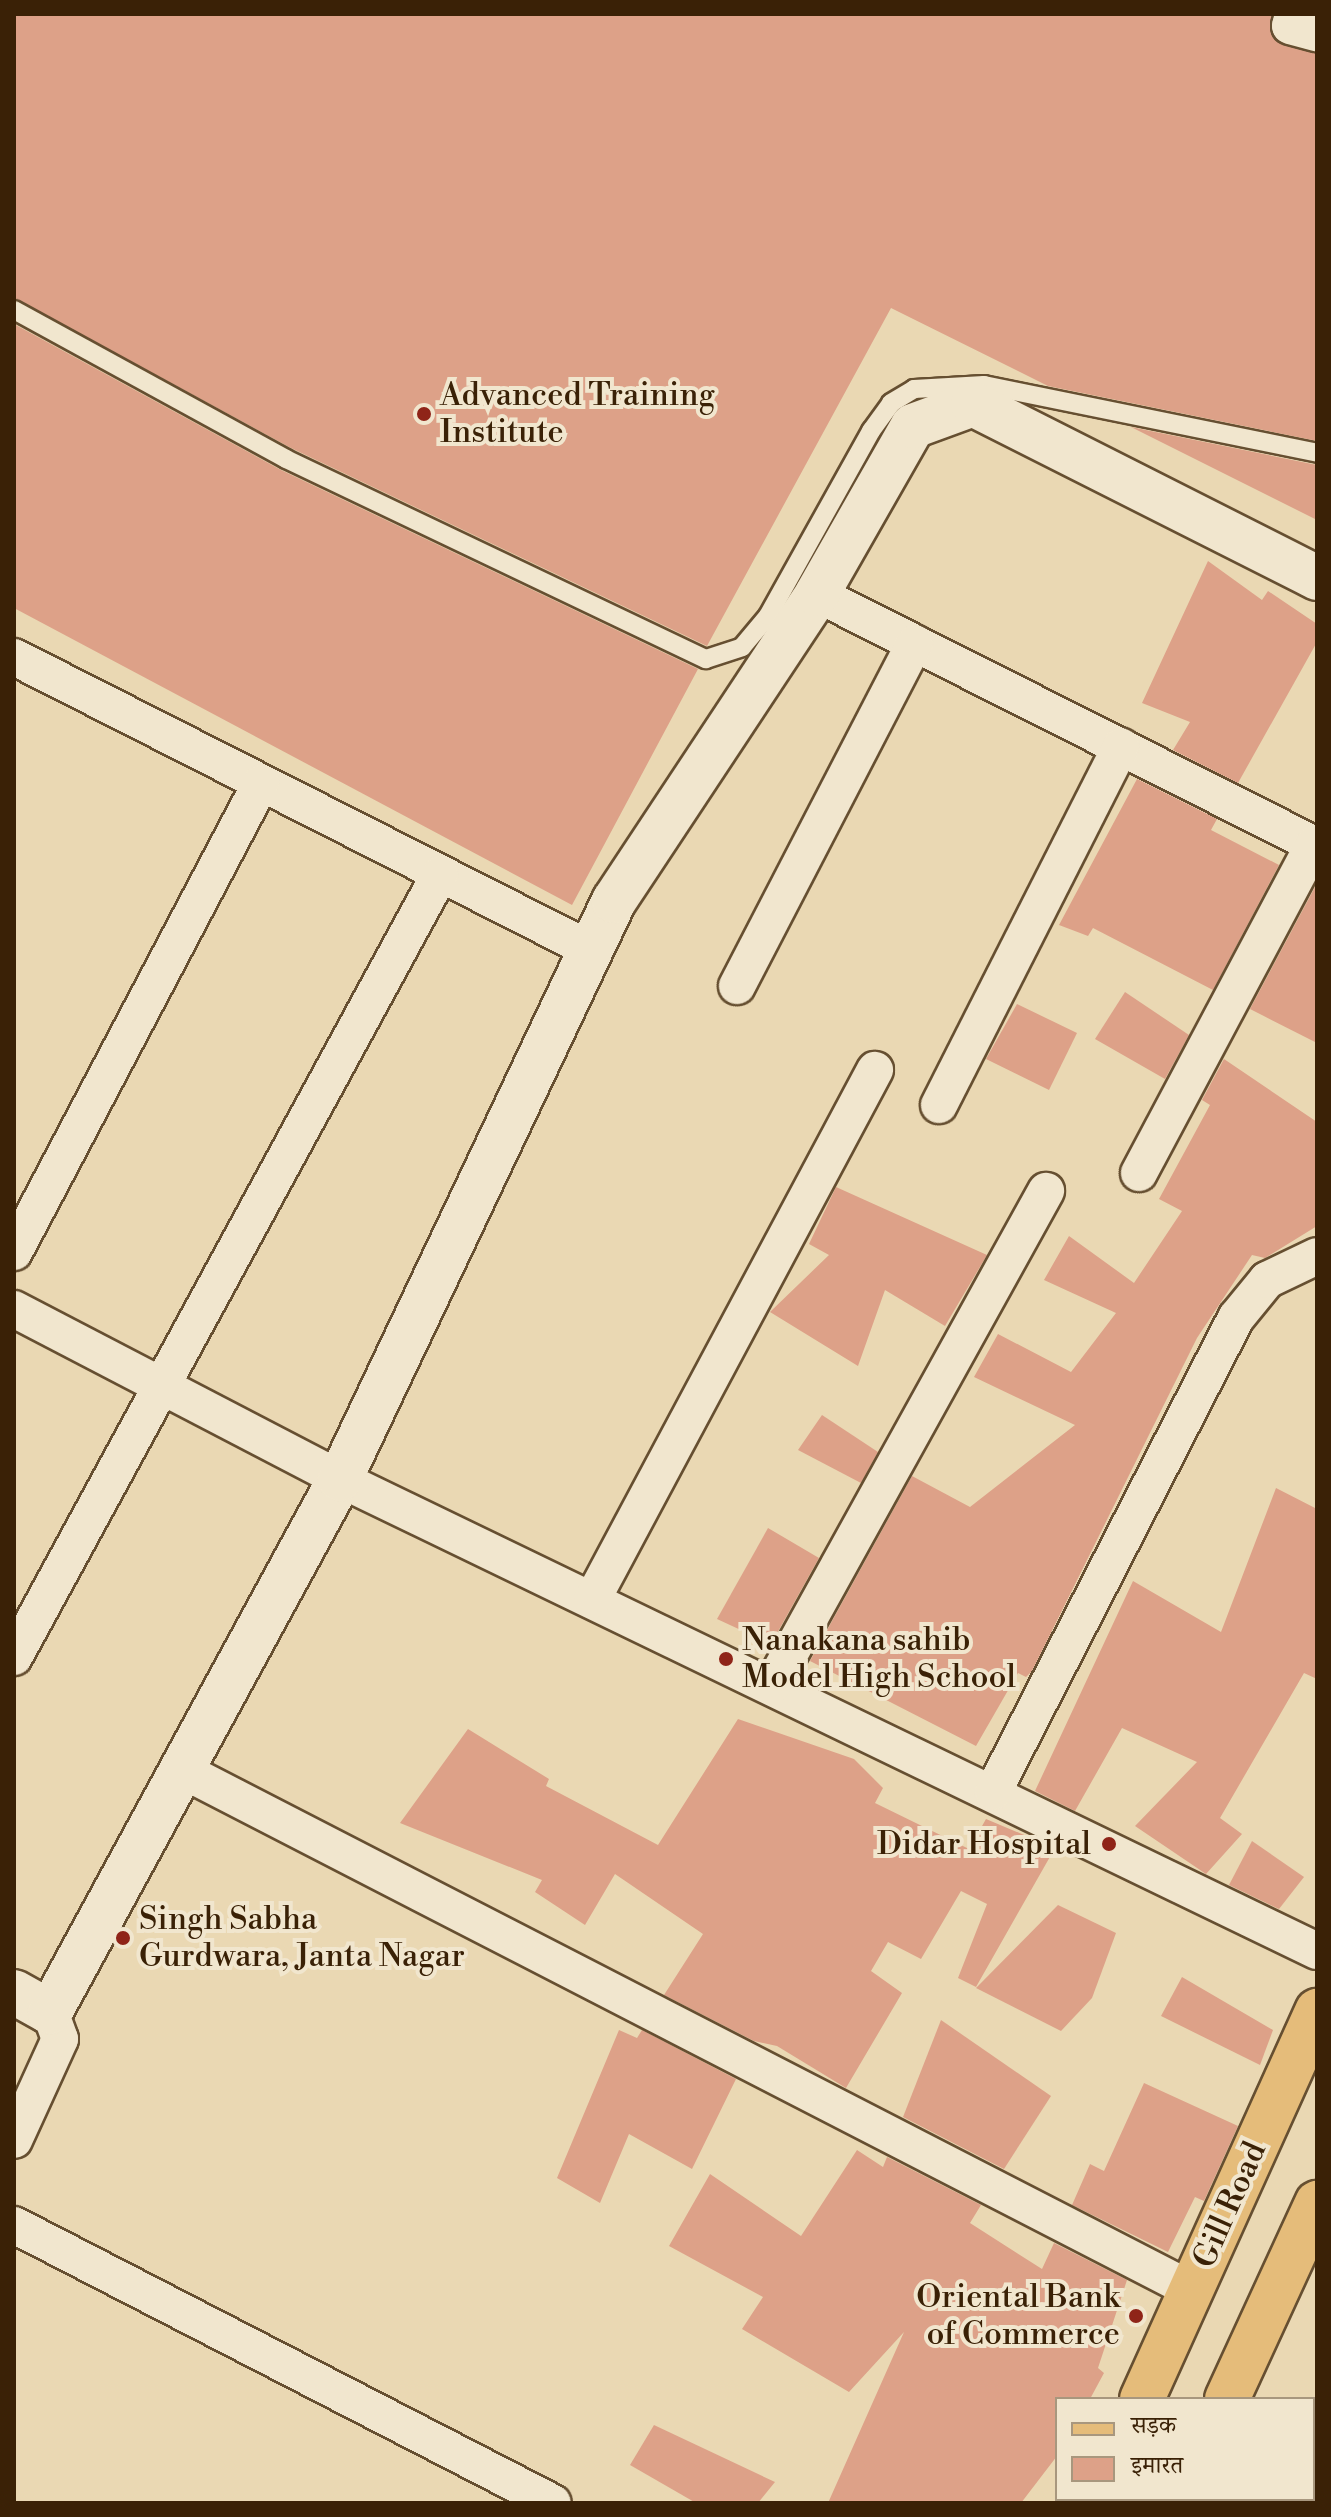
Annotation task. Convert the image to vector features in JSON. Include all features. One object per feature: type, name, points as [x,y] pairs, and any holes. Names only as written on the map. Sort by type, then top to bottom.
[{"type":"main road","name":"Gill Road","points":[[1143,2397],[1317,2011]]},
{"type":"main road","points":[[1228,2397],[1306,2254],[1317,2203]]},
{"type":"street","points":[[1293,14],[1290,26],[1317,33]]},
{"type":"street","points":[[15,2136],[60,2039],[32,2002],[182,1770],[340,1479],[589,949],[817,594],[913,426],[973,404],[1317,578]]},
{"type":"street","points":[[817,594],[1316,845],[1139,1173]]},
{"type":"street","points":[[737,986],[915,643]]},
{"type":"street","points":[[14,657],[589,949]]},
{"type":"street","points":[[939,1105],[1121,746]]},
{"type":"street","points":[[14,1252],[261,783]]},
{"type":"street","points":[[14,1657],[165,1388],[440,874]]},
{"type":"street","points":[[592,1600],[875,1070]]},
{"type":"street","points":[[772,1686],[1046,1191]]},
{"type":"street","points":[[993,1792],[1236,1318],[1267,1280],[1317,1256]]},
{"type":"street","points":[[14,1309],[340,1479],[1317,1951]]},
{"type":"street","points":[[182,1770],[1192,2290]]},
{"type":"street","points":[[14,2225],[553,2503]]},
{"type":"lane","points":[[14,310],[286,459],[706,659],[742,647],[768,616],[871,431],[891,403],[914,389],[984,385],[1317,453]]},
{"type":"building","name":"Advanced Training Institute","points":[[14,14],[1271,14],[1276,41],[1317,53],[1317,441],[1048,386],[891,308],[707,646],[291,448],[14,298]]},
{"type":"building","points":[[14,324],[281,470],[698,669],[572,905],[14,608]]},
{"type":"building","points":[[1131,427],[1317,465],[1317,520]]},
{"type":"building","points":[[1208,561],[1262,600],[1268,591],[1317,624],[1317,642],[1238,783],[1173,750],[1190,722],[1142,703]]},
{"type":"building","points":[[1137,779],[1217,819],[1211,830],[1279,865],[1213,990],[1093,928],[1088,936],[1059,925]]},
{"type":"building","points":[[1317,888],[1317,1043],[1250,1009]]},
{"type":"building","points":[[1125,992],[1189,1035],[1165,1079],[1095,1039]]},
{"type":"building","points":[[1017,1004],[1077,1033],[1049,1090],[986,1059]]},
{"type":"building","points":[[1224,1059],[1317,1122],[1317,1226],[1265,1258],[1252,1255],[1197,1338],[1032,1671],[1026,1677],[1018,1673],[976,1746],[810,1661],[912,1476],[970,1507],[1075,1425],[974,1377],[998,1334],[1071,1372],[1116,1313],[1044,1280],[1069,1236],[1134,1283],[1182,1211],[1159,1199],[1210,1105],[1202,1100]]},
{"type":"building","points":[[836,1187],[987,1255],[945,1326],[885,1290],[858,1366],[770,1312],[829,1255],[809,1244]]},
{"type":"building","points":[[822,1415],[878,1452],[861,1483],[798,1450]]},
{"type":"building","points":[[1276,1488],[1317,1509],[1317,1679],[1304,1673],[1220,1818],[1242,1834],[1206,1874],[1135,1826],[1197,1762],[1122,1728],[1075,1811],[1035,1791],[1133,1581],[1221,1632]]},
{"type":"building","points":[[768,1528],[819,1558],[771,1644],[717,1619]]},
{"type":"building","points":[[738,1719],[854,1759],[883,1788],[875,1803],[969,1849],[986,1819],[1055,1848],[976,1987],[958,1978],[987,1904],[961,1891],[921,1959],[888,1942],[871,1971],[902,1993],[846,2088],[777,2046],[754,2041],[664,1995],[703,1934],[615,1874],[585,1925],[535,1892],[542,1880],[400,1823],[468,1729],[549,1779],[546,1786],[658,1845]]},
{"type":"building","points":[[1252,1841],[1304,1877],[1279,1909],[1229,1885]]},
{"type":"building","points":[[1058,1905],[1116,1933],[1092,1998],[1061,2031],[976,1988]]},
{"type":"building","points":[[1182,1977],[1273,2030],[1260,2065],[1161,2016]]},
{"type":"building","points":[[941,2020],[1051,2096],[1004,2169],[903,2117]]},
{"type":"building","points":[[619,2030],[637,2038],[642,2030],[736,2079],[692,2169],[629,2134],[600,2203],[557,2178]]},
{"type":"building","points":[[1144,2083],[1238,2126],[1204,2201],[1195,2197],[1168,2252],[1072,2205],[1090,2164],[1104,2171]]},
{"type":"building","points":[[857,2150],[883,2167],[887,2157],[981,2205],[970,2223],[1042,2269],[1054,2243],[1127,2280],[1098,2368],[1104,2373],[1091,2397],[1055,2397],[1055,2459],[1021,2503],[828,2503],[904,2332],[849,2392],[742,2329],[763,2297],[669,2246],[710,2174],[801,2236]]},
{"type":"building","points":[[654,2425],[775,2482],[758,2503],[696,2503],[630,2465]]},
{"type":"place","name":"Advanced Training Institute","points":[[424,414]]},
{"type":"place","name":"Nanakana sahib Model High School","points":[[726,1659]]},
{"type":"place","name":"Didar Hospital","points":[[1109,1844]]},
{"type":"place","name":"Singh Sabha Gurdwara, Janta Nagar","points":[[123,1938]]},
{"type":"place","name":"Oriental Bank of Commerce","points":[[1136,2316]]}]
